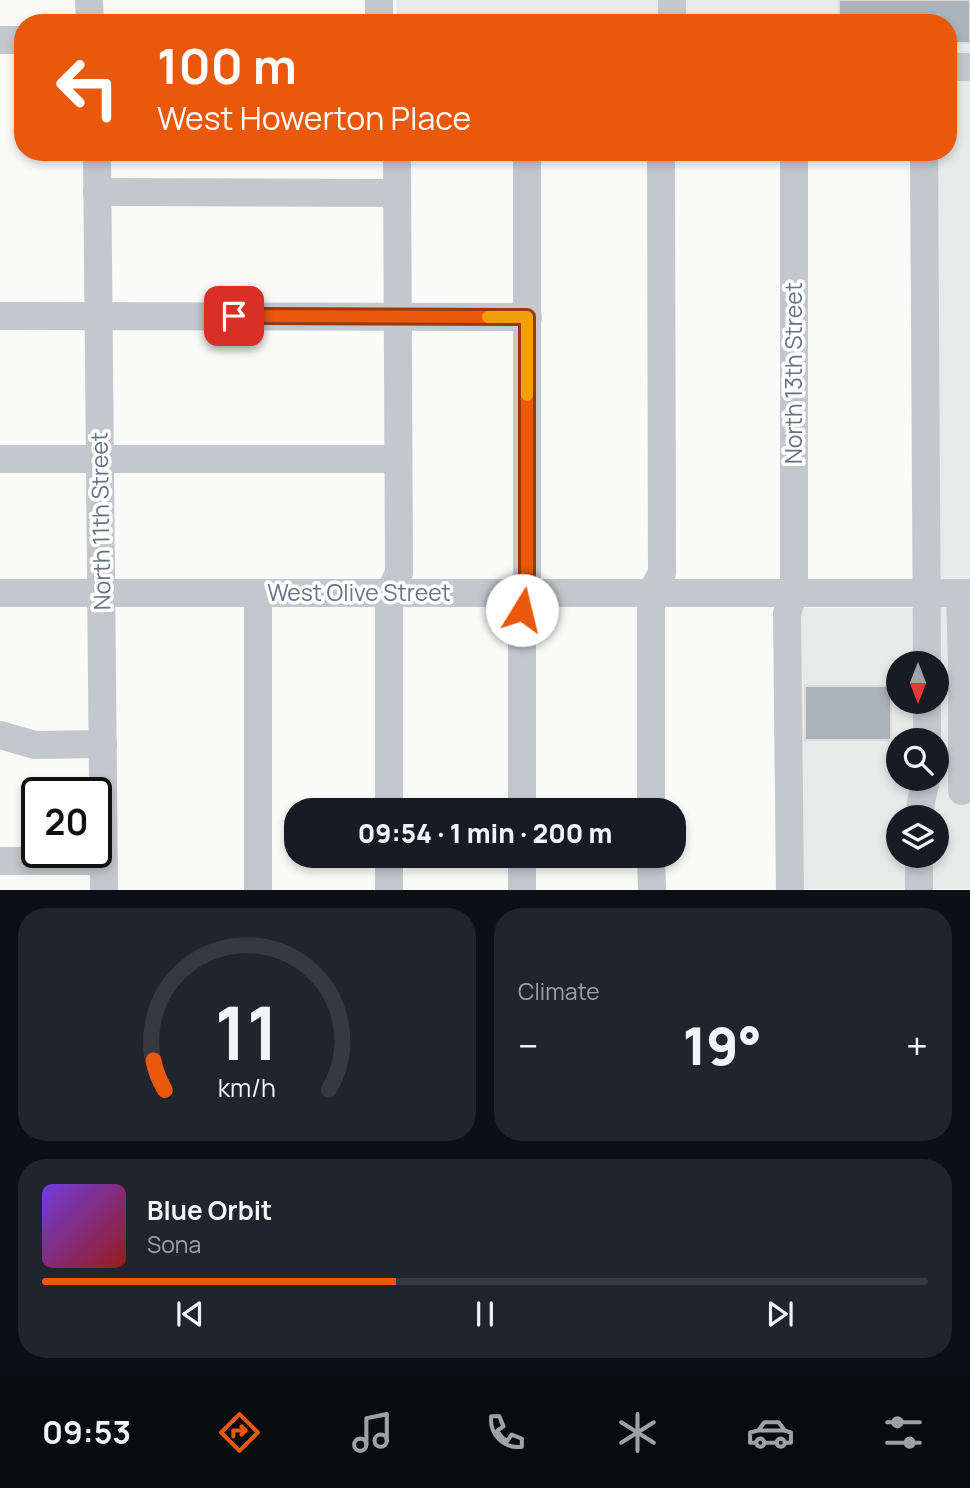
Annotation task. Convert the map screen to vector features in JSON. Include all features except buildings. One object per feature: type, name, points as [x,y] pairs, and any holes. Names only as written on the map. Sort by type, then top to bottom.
[{"type":"street","name":"North 11th Street","points":[[97,161],[103,777]]},
{"type":"street","points":[[389,798],[389,593],[399,573],[397,161]]},
{"type":"street","points":[[522,798],[522,610],[527,593],[527,161]]},
{"type":"street","points":[[651,798],[651,593],[662,573],[661,161]]},
{"type":"street","name":"North 13th Street","points":[[790,890],[787,613],[794,593],[794,161]]},
{"type":"street","points":[[925,161],[927,651]]},
{"type":"street","points":[[97,192],[397,193]]},
{"type":"street","points":[[0,316],[527,317]]},
{"type":"street","points":[[0,459],[397,459]]},
{"type":"street","name":"West Olive Street","points":[[0,593],[965,593]]},
{"type":"street","points":[[258,593],[258,890]]},
{"type":"street","points":[[962,791],[965,593]]},
{"type":"street","points":[[0,735],[35,745],[103,744]]},
{"type":"street","points":[[0,861],[21,861]]},
{"type":"street","name":"North 11th Street","points":[[104,868],[104,890]]},
{"type":"street","points":[[389,868],[389,890]]},
{"type":"street","points":[[522,868],[522,890]]},
{"type":"street","points":[[651,868],[652,890]]},
{"type":"street","points":[[919,868],[919,890]]},
{"type":"shaded area","points":[[396,0],[970,0],[970,889],[779,889],[777,608],[919,608],[919,161],[957,161],[957,14],[397,14]]},
{"type":"slow traffic","points":[[488,317],[527,317],[527,395]]},
{"type":"route","points":[[234,316],[527,317],[527,593],[522,610]]}]
